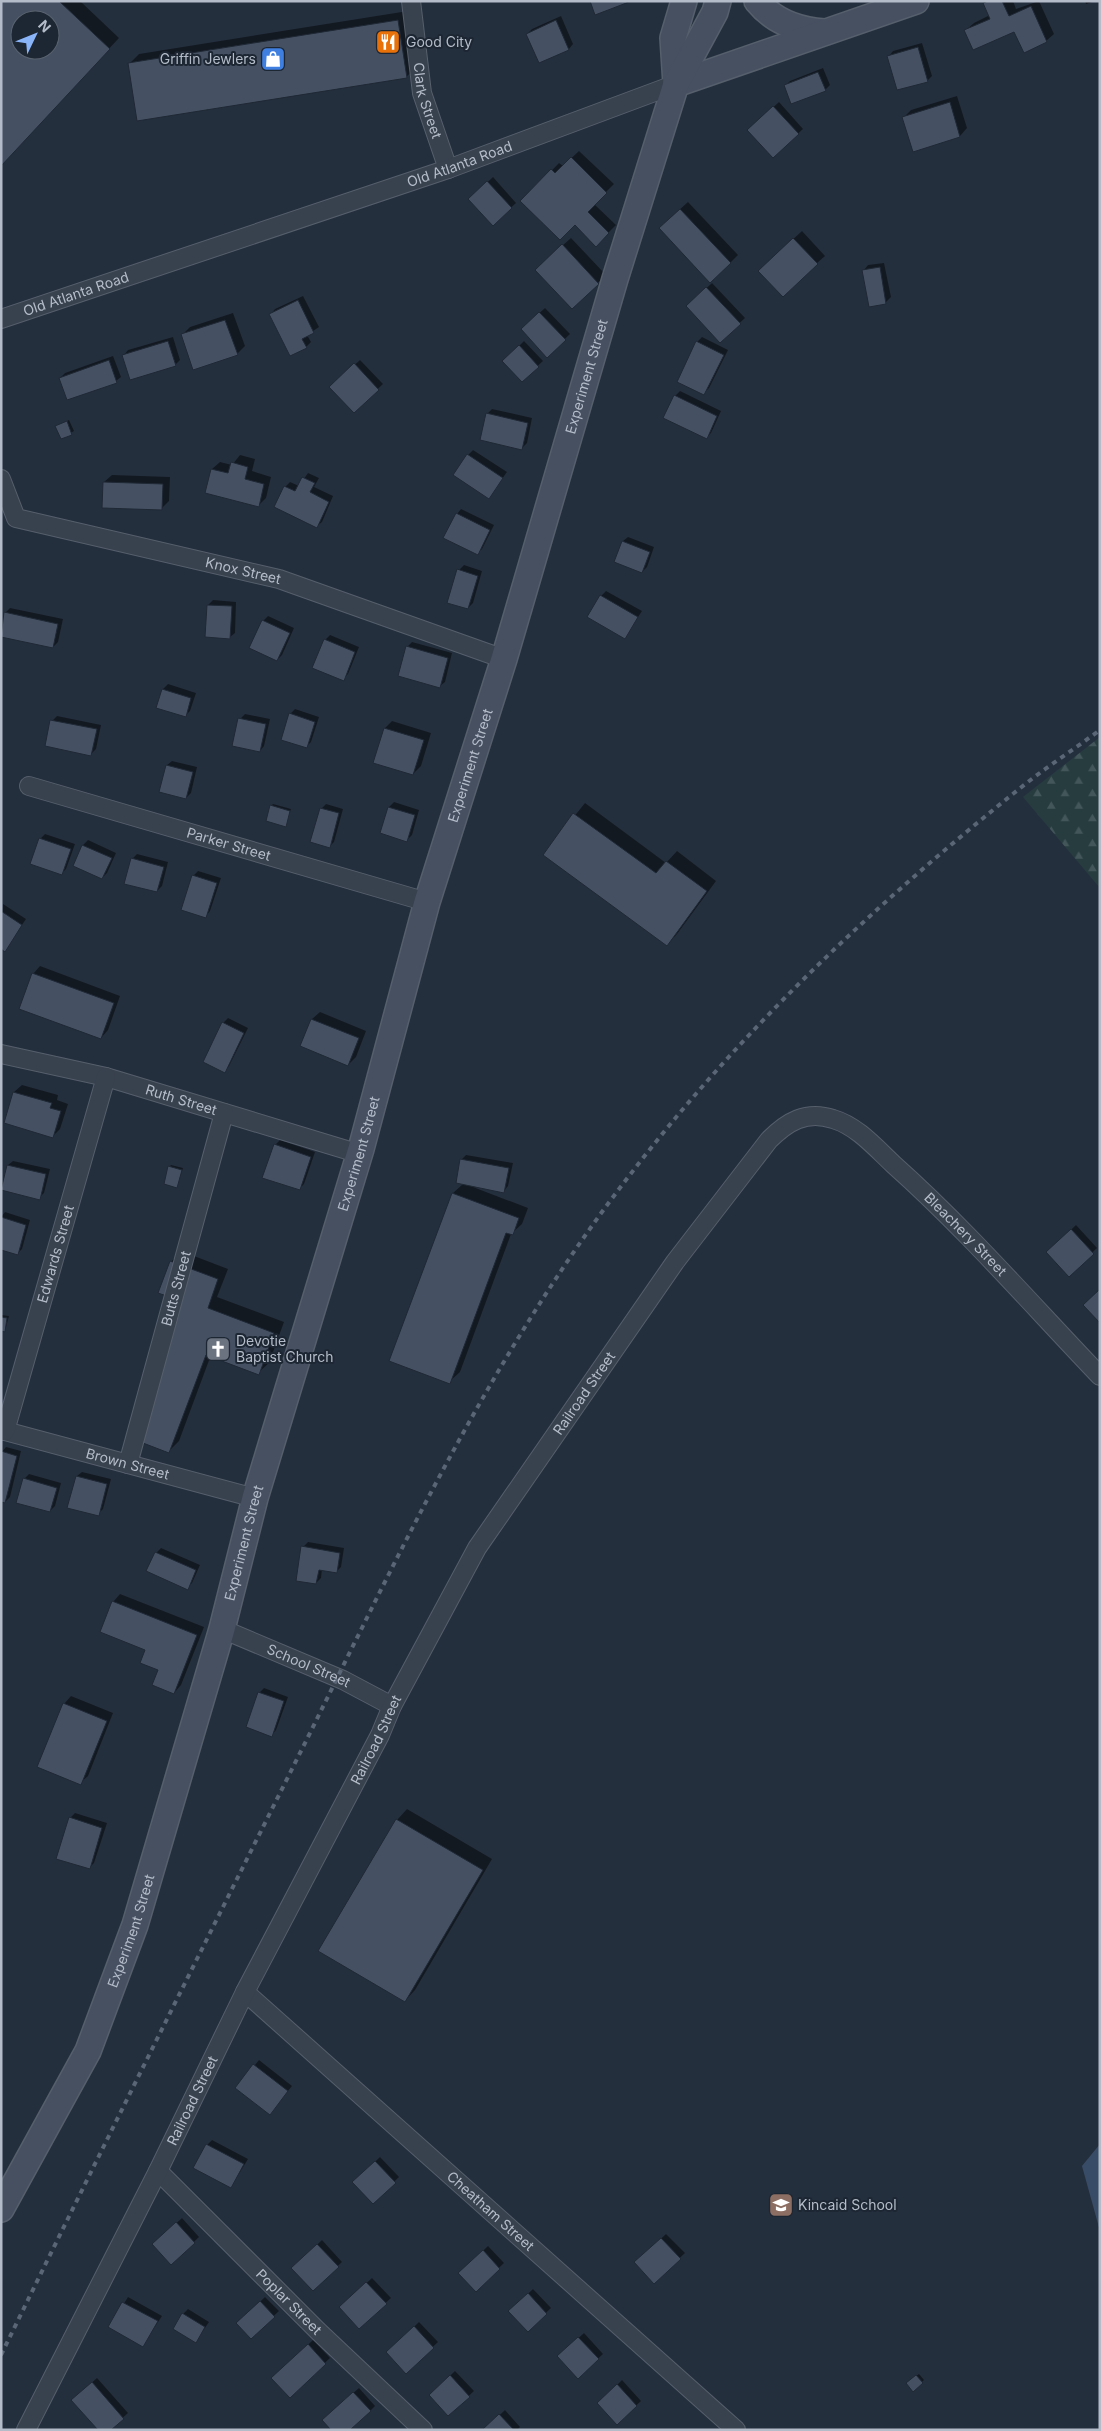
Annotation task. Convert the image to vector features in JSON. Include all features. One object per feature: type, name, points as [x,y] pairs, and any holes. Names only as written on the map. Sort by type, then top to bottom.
[{"type":"main road","points":[[676,84],[673,38],[684,1]]},
{"type":"main road","points":[[676,84],[715,12],[718,1]]},
{"type":"main road","points":[[757,1],[772,16],[784,23],[804,30],[826,32]]},
{"type":"main road","name":"Old Atlanta Road","points":[[676,84],[916,1]]},
{"type":"main road","name":"Experiment Street","points":[[1,2208],[88,2051],[135,1925],[222,1629],[255,1498],[360,1154],[427,902],[504,659],[615,279],[676,84]]},
{"type":"street","name":"Clark Street","points":[[411,1],[422,93],[448,169]]},
{"type":"street","name":"Old Atlanta Road","points":[[1,319],[448,169],[676,84]]},
{"type":"street","name":"Knox Street","points":[[1,479],[9,522],[279,579],[504,659]]},
{"type":"street","name":"Parker Street","points":[[29,786],[427,902]]},
{"type":"street","name":"Ruth Street","points":[[4,1060],[106,1076],[360,1154]]},
{"type":"street","name":"Edwards Street","points":[[3,1430],[106,1076]]},
{"type":"street","name":"Butts Street","points":[[128,1464],[224,1113]]},
{"type":"street","name":"Bleachery Street","points":[[816,1117],[832,1118],[853,1127],[923,1190],[1100,1376]]},
{"type":"street","name":"Railroad Street","points":[[26,2430],[158,2170],[245,1992],[380,1734],[392,1706],[476,1548],[675,1262],[769,1140],[786,1124],[800,1118],[816,1117]]},
{"type":"street","name":"Brown Street","points":[[3,1430],[255,1498]]},
{"type":"street","name":"School Street","points":[[222,1629],[343,1680],[392,1706]]},
{"type":"street","name":"Cheatham Street","points":[[245,1992],[736,2430]]},
{"type":"street","name":"Poplar Street","points":[[158,2170],[318,2331],[423,2430]]},
{"type":"green space","points":[[1100,737],[1100,888],[1023,797]]},
{"type":"water","points":[[1100,2144],[1100,2231],[1082,2166]]},
{"type":"building","points":[[1,1],[59,1],[110,49],[1,166]]},
{"type":"building","points":[[590,1],[629,1],[629,2],[595,15]]},
{"type":"building","points":[[1002,1],[1009,16],[1031,6],[1047,42],[1024,53],[1014,32],[973,50],[964,30],[990,19],[983,3]]},
{"type":"building","points":[[398,20],[407,78],[137,121],[128,63]]},
{"type":"building","points":[[556,20],[569,50],[539,63],[526,34]]},
{"type":"building","points":[[918,47],[928,82],[897,90],[887,56]]},
{"type":"building","points":[[818,72],[826,91],[791,104],[784,85]]},
{"type":"building","points":[[950,102],[960,137],[913,152],[902,117]]},
{"type":"building","points":[[773,106],[799,134],[773,158],[747,130]]},
{"type":"building","points":[[571,157],[607,193],[588,212],[609,233],[596,247],[575,225],[560,240],[520,201],[551,169],[555,173]]},
{"type":"building","points":[[487,181],[512,208],[493,226],[468,199]]},
{"type":"building","points":[[680,209],[731,263],[710,283],[659,228]]},
{"type":"building","points":[[793,238],[818,264],[783,297],[758,271]]},
{"type":"building","points":[[562,244],[599,284],[572,309],[535,270]]},
{"type":"building","points":[[880,267],[886,304],[869,307],[862,270]]},
{"type":"building","points":[[706,287],[741,324],[720,343],[686,306]]},
{"type":"building","points":[[298,300],[314,333],[302,339],[307,348],[290,356],[269,314]]},
{"type":"building","points":[[539,312],[566,340],[547,358],[521,329]]},
{"type":"building","points":[[225,320],[238,355],[193,370],[181,334]]},
{"type":"building","points":[[168,341],[176,366],[130,380],[122,355]]},
{"type":"building","points":[[696,341],[724,355],[704,395],[677,382]]},
{"type":"building","points":[[519,345],[539,367],[522,382],[502,361]]},
{"type":"building","points":[[109,360],[117,383],[67,400],[59,378]]},
{"type":"building","points":[[354,363],[379,390],[354,413],[329,387]]},
{"type":"building","points":[[674,395],[717,416],[707,439],[663,418]]},
{"type":"building","points":[[486,413],[528,423],[522,450],[480,440]]},
{"type":"building","points":[[67,421],[72,435],[61,439],[55,426]]},
{"type":"building","points":[[467,454],[503,478],[489,499],[453,475]]},
{"type":"building","points":[[231,462],[248,467],[245,479],[264,484],[259,507],[205,493],[211,469],[228,473]]},
{"type":"building","points":[[302,477],[315,483],[310,492],[329,502],[317,528],[274,507],[284,486],[295,491]]},
{"type":"building","points":[[103,482],[163,484],[162,510],[102,508]]},
{"type":"building","points":[[456,513],[490,530],[478,555],[443,538]]},
{"type":"building","points":[[622,541],[650,552],[642,573],[614,562]]},
{"type":"building","points":[[457,569],[478,576],[468,609],[447,603]]},
{"type":"building","points":[[600,595],[638,617],[625,639],[587,617]]},
{"type":"building","points":[[207,605],[232,606],[230,639],[205,637]]},
{"type":"building","points":[[4,612],[58,624],[53,648],[1,637]]},
{"type":"building","points":[[262,620],[290,633],[277,661],[249,648]]},
{"type":"building","points":[[324,639],[355,652],[344,681],[312,668]]},
{"type":"building","points":[[406,646],[448,658],[440,688],[398,676]]},
{"type":"building","points":[[162,689],[191,698],[186,717],[156,708]]},
{"type":"building","points":[[289,713],[315,722],[307,748],[281,740]]},
{"type":"building","points":[[238,718],[266,724],[260,752],[232,746]]},
{"type":"building","points":[[50,720],[97,729],[91,756],[45,746]]},
{"type":"building","points":[[384,728],[424,740],[413,775],[373,763]]},
{"type":"building","points":[[166,765],[193,772],[186,799],[159,792]]},
{"type":"building","points":[[270,805],[290,811],[286,827],[266,821]]},
{"type":"building","points":[[388,807],[415,815],[407,842],[380,833]]},
{"type":"building","points":[[320,808],[339,813],[330,848],[310,842]]},
{"type":"building","points":[[573,813],[656,873],[666,861],[707,891],[667,946],[543,855]]},
{"type":"building","points":[[39,838],[71,849],[62,875],[30,864]]},
{"type":"building","points":[[82,845],[112,858],[102,879],[73,866]]},
{"type":"building","points":[[131,858],[164,867],[157,892],[124,884]]},
{"type":"building","points":[[192,875],[217,883],[206,918],[181,910]]},
{"type":"building","points":[[1,911],[22,925],[5,952],[1,949]]},
{"type":"building","points":[[32,973],[114,1003],[101,1039],[19,1009]]},
{"type":"building","points":[[311,1019],[359,1038],[348,1066],[300,1046]]},
{"type":"building","points":[[222,1022],[244,1033],[225,1073],[203,1062]]},
{"type":"building","points":[[13,1092],[52,1103],[50,1108],[61,1111],[53,1138],[4,1123]]},
{"type":"building","points":[[274,1144],[311,1157],[300,1190],[262,1178]]},
{"type":"building","points":[[460,1159],[509,1168],[504,1193],[456,1183]]},
{"type":"building","points":[[7,1165],[46,1174],[40,1200],[1,1190]]},
{"type":"building","points":[[168,1166],[182,1170],[177,1188],[164,1184]]},
{"type":"building","points":[[452,1193],[519,1218],[513,1235],[506,1233],[450,1384],[389,1361]]},
{"type":"building","points":[[1,1217],[26,1225],[18,1255],[1,1250]]},
{"type":"building","points":[[1071,1229],[1094,1254],[1069,1277],[1046,1252]]},
{"type":"building","points":[[170,1261],[218,1279],[208,1308],[274,1333],[259,1375],[206,1355],[169,1453],[130,1438],[181,1301],[158,1293]]},
{"type":"building","points":[[1100,1289],[1100,1323],[1083,1305]]},
{"type":"building","points":[[1,1317],[7,1318],[5,1332],[1,1331]]},
{"type":"building","points":[[1,1451],[17,1456],[5,1503],[1,1502]]},
{"type":"building","points":[[76,1476],[107,1484],[99,1516],[67,1508]]},
{"type":"building","points":[[23,1478],[57,1488],[50,1512],[16,1503]]},
{"type":"building","points":[[301,1546],[340,1553],[337,1573],[319,1570],[316,1584],[296,1581]]},
{"type":"building","points":[[155,1552],[196,1570],[188,1590],[146,1571]]},
{"type":"building","points":[[112,1601],[197,1635],[174,1694],[152,1685],[158,1670],[140,1663],[145,1650],[100,1632]]},
{"type":"building","points":[[258,1692],[284,1701],[272,1737],[246,1727]]},
{"type":"building","points":[[63,1703],[107,1721],[81,1785],[37,1767]]},
{"type":"building","points":[[69,1817],[102,1828],[90,1869],[56,1859]]},
{"type":"building","points":[[396,1819],[483,1870],[405,2002],[318,1951]]},
{"type":"building","points":[[253,2064],[288,2091],[270,2115],[235,2088]]},
{"type":"building","points":[[206,2144],[244,2164],[231,2188],[193,2168]]},
{"type":"building","points":[[375,2161],[396,2183],[373,2204],[352,2182]]},
{"type":"building","points":[[176,2222],[195,2243],[171,2265],[152,2244]]},
{"type":"building","points":[[661,2238],[681,2259],[654,2284],[634,2262]]},
{"type":"building","points":[[317,2244],[339,2267],[313,2291],[291,2268]]},
{"type":"building","points":[[483,2250],[500,2269],[476,2292],[458,2273]]},
{"type":"building","points":[[366,2282],[387,2304],[359,2329],[339,2307]]},
{"type":"building","points":[[528,2293],[547,2314],[528,2332],[508,2311]]},
{"type":"building","points":[[260,2301],[275,2317],[251,2339],[236,2323]]},
{"type":"building","points":[[122,2302],[158,2321],[143,2347],[108,2327]]},
{"type":"building","points":[[182,2313],[205,2327],[196,2343],[173,2329]]},
{"type":"building","points":[[414,2326],[434,2348],[406,2374],[386,2352]]},
{"type":"building","points":[[578,2337],[599,2359],[578,2379],[557,2356]]},
{"type":"building","points":[[308,2344],[326,2364],[290,2398],[271,2378]]},
{"type":"building","points":[[450,2375],[470,2397],[448,2416],[429,2395]]},
{"type":"building","points":[[916,2375],[923,2383],[913,2392],[906,2383]]},
{"type":"building","points":[[92,2382],[124,2419],[111,2430],[98,2430],[71,2400]]},
{"type":"building","points":[[617,2384],[637,2406],[617,2425],[597,2403]]},
{"type":"building","points":[[353,2392],[371,2411],[350,2430],[331,2430],[322,2420]]},
{"type":"building","points":[[499,2414],[514,2430],[482,2430]]},
{"type":"railway","points":[[1,2355],[381,1590],[457,1443],[541,1301],[587,1233],[636,1167],[678,1115],[769,1015],[865,920],[916,875],[1029,781],[1100,730]]},
{"type":"place","name":"Good City","points":[[388,42]]},
{"type":"place","name":"Griffin Jewlers","points":[[273,59]]},
{"type":"place","name":"Devotie Baptist Church","points":[[218,1349]]},
{"type":"place","name":"Kincaid School","points":[[781,2205]]}]
